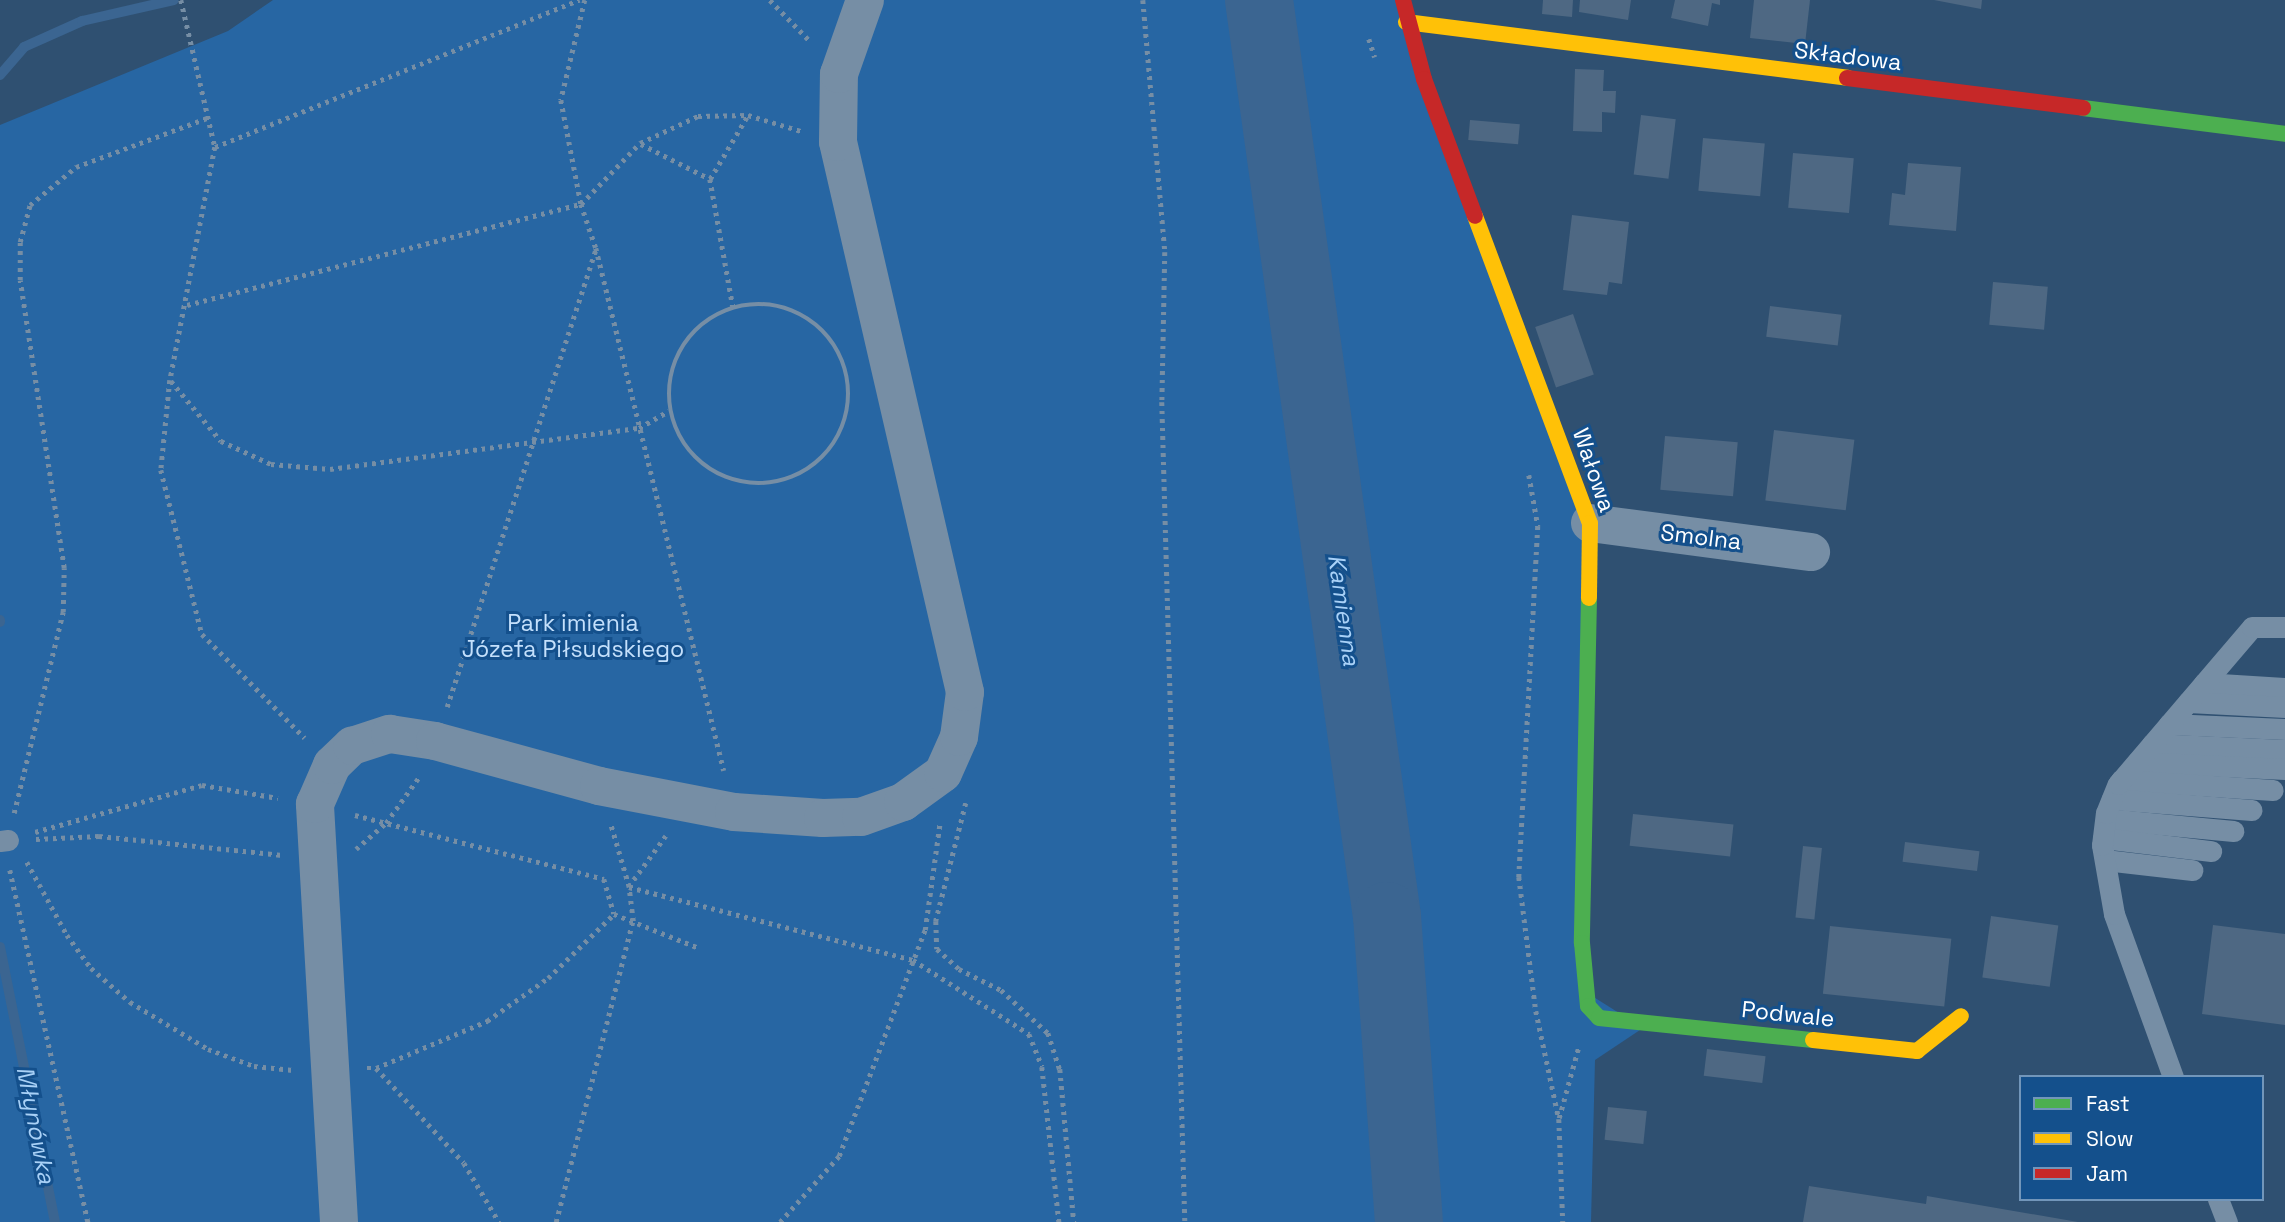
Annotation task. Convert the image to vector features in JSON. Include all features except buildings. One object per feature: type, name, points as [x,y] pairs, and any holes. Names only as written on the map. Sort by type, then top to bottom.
[{"type":"street","points":[[339,1222],[333,1067],[316,859],[315,804],[332,765],[352,746],[390,734],[435,741],[599,786],[734,813],[861,817],[903,802],[943,773],[959,737],[965,692],[838,142],[839,74],[864,0]]},
{"type":"street","name":"Wałowa","points":[[1403,0],[1406,22],[1590,523],[1582,943],[1584,991],[1588,1006],[1600,1018]]},
{"type":"street","name":"Składowa","points":[[1406,22],[2285,134]]},
{"type":"street","name":"Smolna","points":[[1590,523],[1811,552]]},
{"type":"street","name":"Podwale","points":[[1600,1018],[1917,1051],[1961,1016]]},
{"type":"lane","points":[[2171,1075],[2114,914],[2105,860],[2110,809],[2137,762],[2252,627],[2285,628]]},
{"type":"lane","points":[[2204,683],[2285,688]]},
{"type":"lane","points":[[2188,702],[2285,707]]},
{"type":"lane","points":[[2169,724],[2285,729]]},
{"type":"lane","points":[[2152,744],[2285,750]]},
{"type":"lane","points":[[2137,762],[2285,769]]},
{"type":"lane","points":[[2110,809],[2273,790]]},
{"type":"lane","points":[[2110,809],[2252,810]]},
{"type":"lane","points":[[2110,809],[2234,831]]},
{"type":"lane","points":[[2110,809],[2211,851]]},
{"type":"lane","points":[[2105,860],[2192,870]]},
{"type":"lane","points":[[2219,1201],[2227,1222]]},
{"type":"path","points":[[181,0],[215,147],[187,305],[170,380],[161,470],[202,634],[332,765]]},
{"type":"path","points":[[215,147],[579,0]]},
{"type":"path","points":[[585,0],[561,100],[580,204],[596,248],[734,813]]},
{"type":"path","points":[[770,0],[839,74]]},
{"type":"path","points":[[1143,0],[1164,252],[1162,402],[1185,1222]]},
{"type":"path","points":[[1366,26],[1378,64]]},
{"type":"path","points":[[187,305],[580,204],[640,143],[698,116],[748,115],[838,142]]},
{"type":"path","points":[[733,307],[710,180],[748,115]]},
{"type":"path","points":[[88,1222],[13,895],[4,841],[63,612],[64,568],[20,280],[20,242],[30,205],[76,167],[210,117]]},
{"type":"path","points":[[640,143],[710,180]]},
{"type":"path","points":[[4,841],[99,836],[316,859],[355,849],[386,822],[416,782],[435,741],[536,440],[596,248]]},
{"type":"path","points":[[768,303],[802,314],[829,337],[846,368],[849,405],[838,440],[813,467],[780,483],[744,484],[710,471],[684,445],[669,411],[669,378],[681,347],[703,322],[733,307],[768,303]]},
{"type":"path","points":[[170,380],[221,441],[271,464],[330,469],[639,428],[669,411]]},
{"type":"path","points":[[1527,464],[1538,526],[1519,877],[1536,1011],[1559,1119],[1563,1222]]},
{"type":"path","points":[[780,1222],[839,1156],[925,930],[943,806],[943,773]]},
{"type":"path","points":[[556,1222],[633,921],[629,887],[599,786]]},
{"type":"path","points":[[629,887],[689,804]]},
{"type":"path","points":[[4,841],[34,870],[67,935],[91,968],[130,1002],[208,1049],[254,1066],[301,1071],[333,1067],[376,1069],[487,1021],[548,978],[614,914],[699,948]]},
{"type":"path","points":[[629,887],[913,960],[1029,1034],[1042,1067],[1059,1222]]},
{"type":"path","points":[[1559,1119],[1581,1037],[1600,1018]]},
{"type":"path","points":[[376,1069],[464,1163],[499,1222]]},
{"type":"green space","name":"Park imienia Józefa Piłsudskiego","points":[[273,0],[1403,0],[1590,523],[1584,991],[1643,1028],[1595,1060],[1591,1222],[0,1222],[0,125],[228,31]]},
{"type":"waterway","name":"Młynówka","points":[[0,75],[24,47],[82,21],[174,0]]},
{"type":"waterway","name":"Kamienna","points":[[1259,0],[1387,916],[1409,1222]]},
{"type":"waterway","name":"Młynówka","points":[[0,947],[55,1222]]},
{"type":"traffic: fast","points":[[2083,108],[2285,134]]},
{"type":"traffic: fast","points":[[1589,598],[1582,943],[1588,1006],[1599,1018],[1813,1040]]},
{"type":"traffic: slow","points":[[1406,22],[1847,78]]},
{"type":"traffic: slow","points":[[1475,216],[1590,523],[1589,598]]},
{"type":"traffic: slow","points":[[1813,1040],[1917,1051],[1961,1016]]},
{"type":"traffic: jam","points":[[1403,0],[1424,79],[1475,216]]},
{"type":"traffic: jam","points":[[1847,78],[2083,108]]}]
